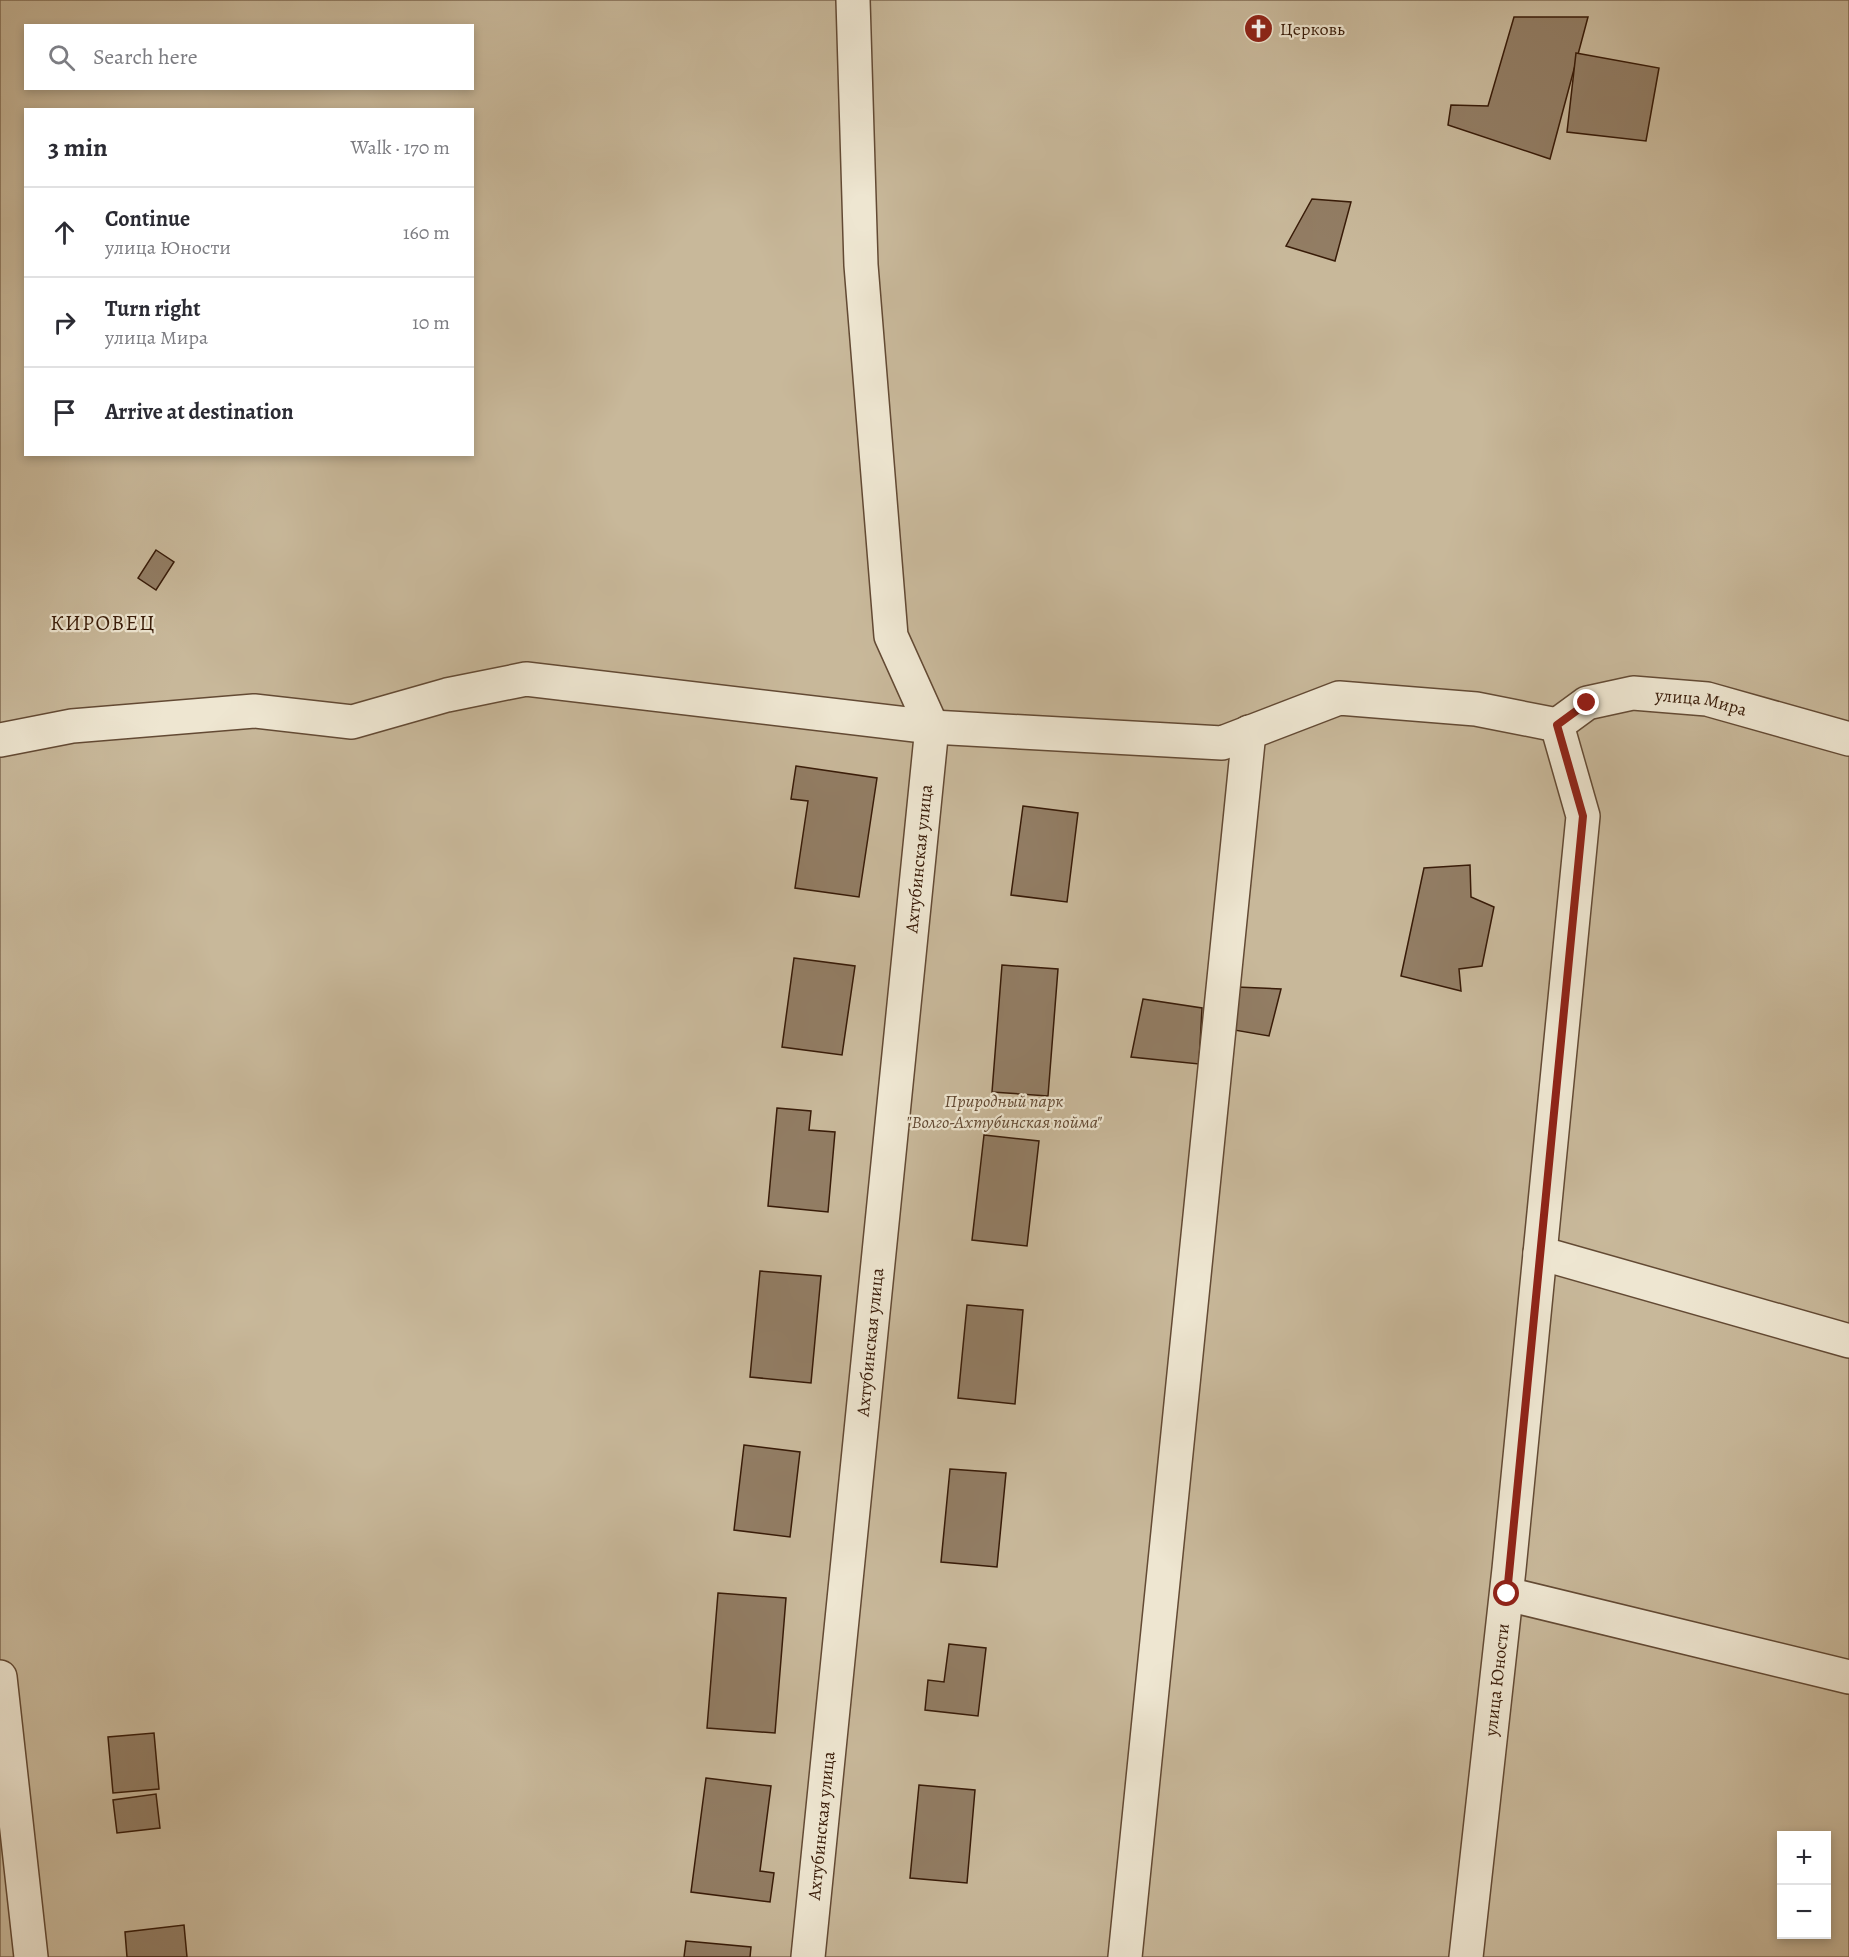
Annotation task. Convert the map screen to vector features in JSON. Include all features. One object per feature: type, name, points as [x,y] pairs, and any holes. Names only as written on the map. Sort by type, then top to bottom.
[{"type":"street","points":[[853,0],[861,265],[891,636],[932,727]]},
{"type":"street","points":[[0,740],[72,726],[254,711],[352,722],[447,695],[526,679],[932,727],[1222,743],[1339,698],[1476,709],[1557,725]]},
{"type":"street","name":"улица Мира","points":[[1557,725],[1587,703],[1633,693],[1707,699],[1849,739]]},
{"type":"street","name":"улица Юности","points":[[1466,1957],[1507,1594],[1583,816],[1557,725]]},
{"type":"street","name":"Ахтубинская улица","points":[[808,1957],[932,727]]},
{"type":"street","points":[[1125,1957],[1249,732]]},
{"type":"street","points":[[1540,1252],[1849,1341]]},
{"type":"street","points":[[1507,1594],[1849,1677]]},
{"type":"street","points":[[0,1677],[31,1957]]},
{"type":"green space","name":"Природный парк \"Волго-Ахтубинская пойма\"","points":[[0,0],[1849,0],[1849,1957],[0,1957]]},
{"type":"building","points":[[1514,17],[1588,17],[1550,159],[1448,125],[1451,105],[1488,106]]},
{"type":"building","points":[[1576,53],[1659,68],[1646,141],[1567,132]]},
{"type":"building","points":[[1312,199],[1351,202],[1335,261],[1286,246]]},
{"type":"building","points":[[156,550],[174,562],[156,590],[138,578]]},
{"type":"building","points":[[796,766],[877,778],[859,897],[795,888],[808,801],[791,799]]},
{"type":"building","points":[[1023,806],[1078,813],[1067,902],[1011,895]]},
{"type":"building","points":[[1470,865],[1471,897],[1494,907],[1482,966],[1459,969],[1461,991],[1401,976],[1424,868]]},
{"type":"building","points":[[794,958],[855,966],[842,1055],[782,1047]]},
{"type":"building","points":[[1002,965],[1058,969],[1048,1096],[992,1092]]},
{"type":"building","points":[[1237,987],[1281,989],[1269,1036],[1234,1030]]},
{"type":"building","points":[[1143,999],[1202,1008],[1199,1064],[1131,1057]]},
{"type":"building","points":[[777,1108],[811,1111],[809,1130],[835,1132],[828,1212],[768,1206]]},
{"type":"building","points":[[984,1135],[1039,1141],[1027,1246],[972,1240]]},
{"type":"building","points":[[760,1271],[821,1276],[811,1383],[750,1377]]},
{"type":"building","points":[[967,1305],[1023,1310],[1015,1404],[958,1398]]},
{"type":"building","points":[[744,1445],[800,1452],[790,1537],[734,1530]]},
{"type":"building","points":[[950,1469],[1006,1473],[997,1567],[941,1562]]},
{"type":"building","points":[[718,1593],[786,1598],[775,1733],[707,1728]]},
{"type":"building","points":[[949,1644],[986,1648],[978,1716],[925,1710],[928,1680],[944,1682]]},
{"type":"building","points":[[154,1733],[159,1789],[113,1793],[108,1737]]},
{"type":"building","points":[[706,1778],[771,1786],[760,1871],[774,1873],[770,1902],[691,1892]]},
{"type":"building","points":[[919,1785],[975,1790],[967,1883],[910,1878]]},
{"type":"building","points":[[156,1794],[160,1828],[117,1833],[113,1800]]},
{"type":"building","points":[[184,1925],[187,1957],[127,1957],[125,1932]]},
{"type":"building","points":[[686,1941],[751,1947],[750,1957],[684,1957]]},
{"type":"place","name":"Церковь","points":[[1259,29]]},
{"type":"district","name":"КИРОВЕЦ","points":[[103,623]]},
{"type":"route","points":[[1507,1594],[1583,816],[1557,725],[1587,703]]}]
